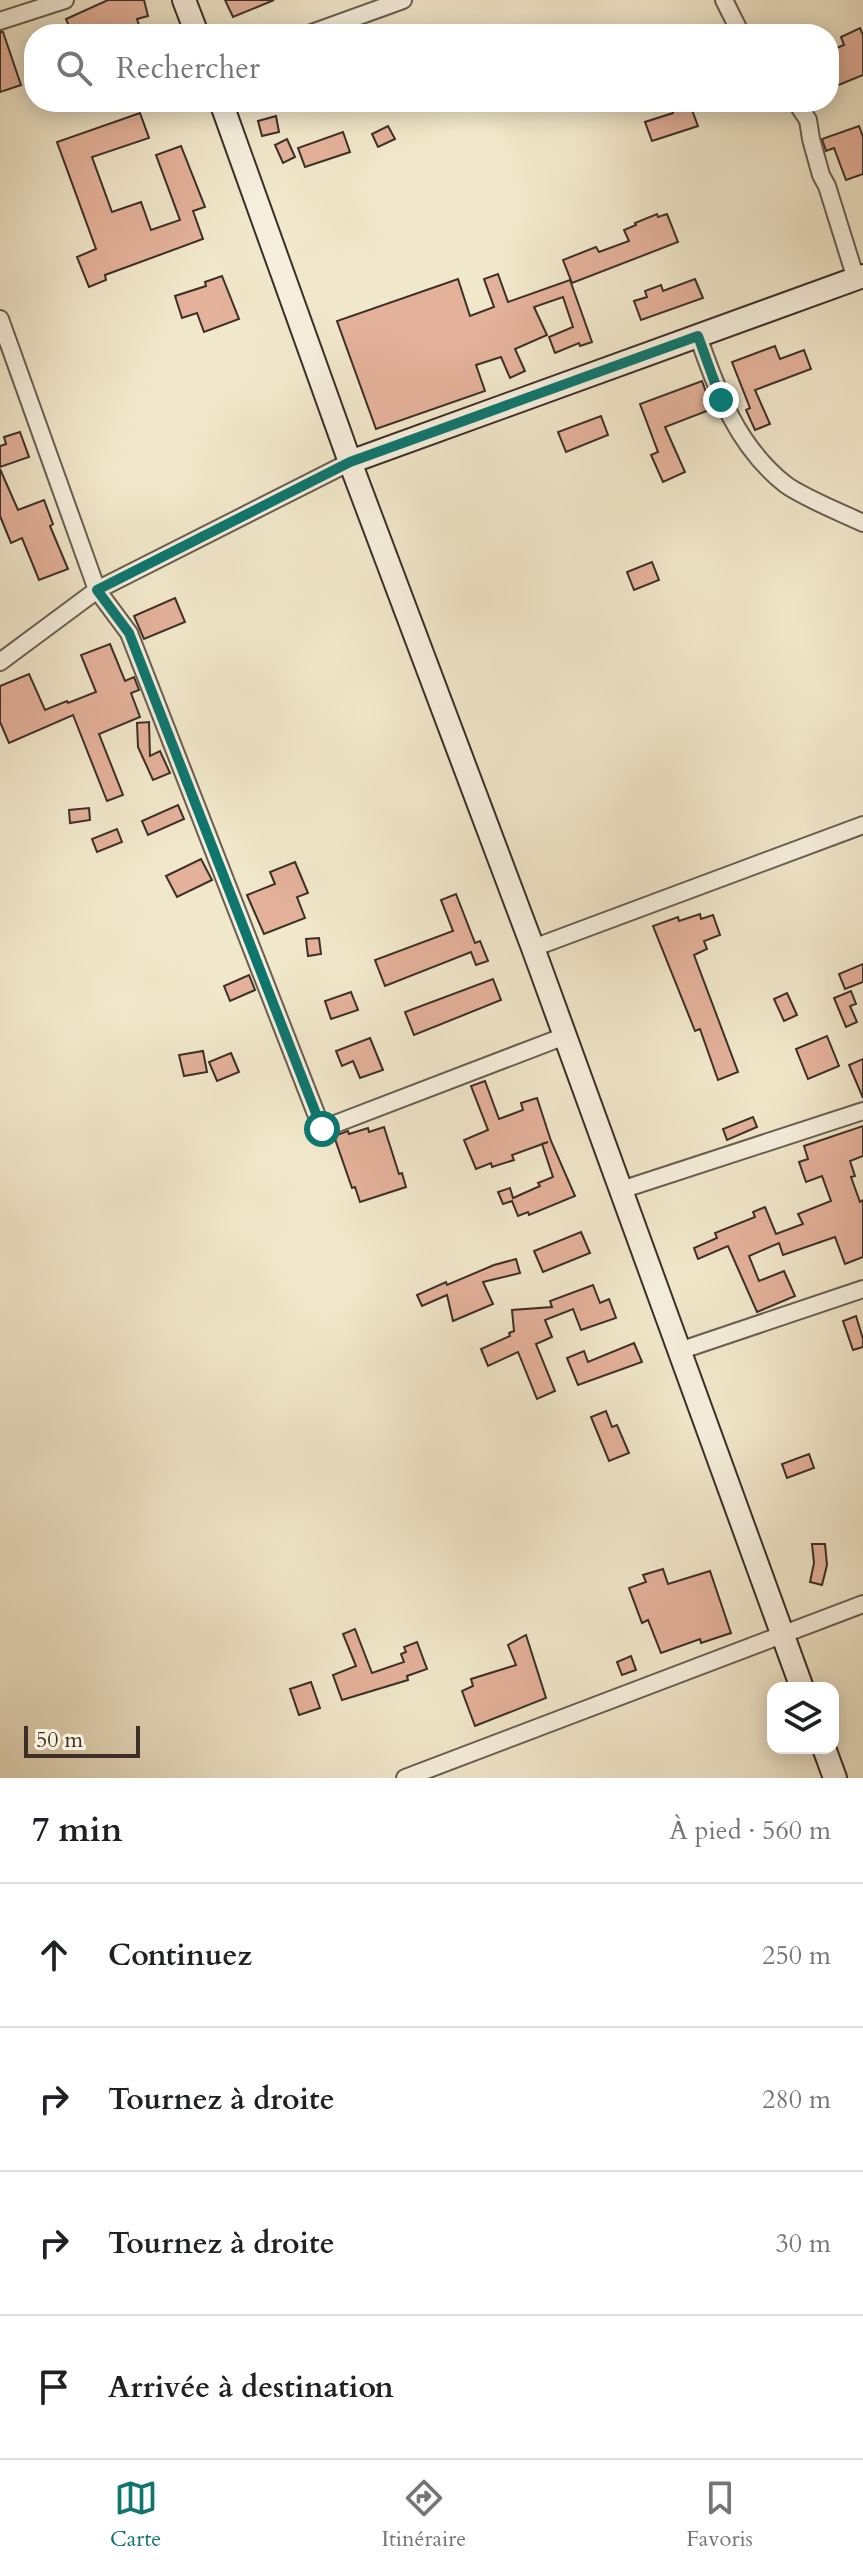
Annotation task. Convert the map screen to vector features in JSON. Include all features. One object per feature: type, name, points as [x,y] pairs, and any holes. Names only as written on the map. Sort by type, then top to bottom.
[{"type":"street","points":[[0,21],[65,0]]},
{"type":"street","points":[[184,0],[193,24]]},
{"type":"street","points":[[337,24],[403,0]]},
{"type":"street","points":[[724,0],[736,24]]},
{"type":"street","points":[[225,112],[350,462],[533,948],[800,1682]]},
{"type":"street","points":[[0,662],[97,590],[350,462],[860,278],[838,228],[808,120],[803,112]]},
{"type":"street","points":[[0,319],[97,590],[129,633],[322,1129],[565,1036]]},
{"type":"street","points":[[698,336],[721,400],[753,452],[786,485],[863,523]]},
{"type":"street","points":[[533,948],[863,825]]},
{"type":"street","points":[[621,1190],[863,1111]]},
{"type":"street","points":[[679,1351],[863,1289]]},
{"type":"street","points":[[405,1778],[863,1604]]},
{"type":"street","points":[[826,1754],[835,1778]]},
{"type":"building","points":[[108,0],[144,0],[148,16],[137,19],[139,24],[68,24],[66,19]]},
{"type":"building","points":[[225,0],[274,0],[233,17]]},
{"type":"building","points":[[860,28],[863,35],[863,75],[839,85],[839,47],[844,45],[841,37]]},
{"type":"building","points":[[0,32],[3,32],[21,85],[0,92]]},
{"type":"building","points":[[693,112],[698,126],[652,141],[645,122],[673,113]]},
{"type":"building","points":[[140,113],[149,138],[92,157],[112,212],[141,202],[151,230],[180,220],[156,155],[181,146],[205,207],[193,211],[203,239],[105,275],[106,280],[89,287],[77,257],[96,249],[57,142]]},
{"type":"building","points":[[276,116],[279,132],[262,136],[258,121]]},
{"type":"building","points":[[388,126],[395,139],[378,147],[372,134]]},
{"type":"building","points":[[859,126],[863,137],[863,174],[846,180],[834,148],[826,151],[822,139]]},
{"type":"building","points":[[343,132],[350,152],[305,167],[298,148]]},
{"type":"building","points":[[287,139],[295,157],[283,163],[275,145]]},
{"type":"building","points":[[657,214],[658,217],[667,214],[678,242],[572,283],[563,260],[596,247],[599,252],[629,241],[624,230]]},
{"type":"building","points":[[498,274],[508,302],[570,280],[592,342],[580,346],[579,343],[555,353],[549,337],[573,327],[563,297],[534,307],[547,335],[515,349],[525,371],[510,378],[501,357],[476,365],[485,391],[376,429],[337,321],[458,279],[470,316],[494,307],[484,279]]},
{"type":"building","points":[[222,276],[239,319],[204,332],[197,313],[182,318],[175,296],[206,286],[205,282]]},
{"type":"building","points":[[695,279],[703,298],[641,320],[634,301],[647,297],[645,291],[661,285],[663,291]]},
{"type":"building","points":[[775,346],[780,359],[804,350],[811,369],[755,390],[770,424],[755,430],[732,362]]},
{"type":"building","points":[[702,381],[712,409],[665,427],[685,472],[663,482],[651,455],[658,452],[640,404]]},
{"type":"building","points":[[601,416],[608,435],[566,452],[558,432]]},
{"type":"building","points":[[20,432],[29,457],[0,467],[0,446],[6,444],[4,437]]},
{"type":"building","points":[[0,469],[18,510],[44,500],[53,524],[50,526],[68,569],[39,580],[22,538],[11,543],[0,516]]},
{"type":"building","points":[[652,562],[659,580],[634,590],[627,572]]},
{"type":"building","points":[[175,598],[185,622],[144,639],[134,616]]},
{"type":"building","points":[[110,644],[125,681],[134,677],[139,690],[131,693],[140,717],[99,734],[123,795],[107,801],[73,715],[9,743],[0,722],[0,686],[29,674],[45,710],[68,703],[96,692],[81,655]]},
{"type":"building","points":[[149,722],[150,756],[160,751],[170,773],[153,780],[138,747],[137,723]]},
{"type":"building","points":[[178,805],[184,819],[148,835],[142,821]]},
{"type":"building","points":[[89,808],[90,820],[70,823],[69,810]]},
{"type":"building","points":[[117,829],[122,842],[97,852],[92,839]]},
{"type":"building","points":[[201,859],[212,880],[177,897],[166,876]]},
{"type":"building","points":[[295,862],[308,893],[297,897],[305,918],[264,934],[247,895],[275,884],[270,872]]},
{"type":"building","points":[[456,894],[475,943],[480,941],[488,961],[476,965],[471,952],[385,986],[375,960],[453,931],[441,900]]},
{"type":"building","points":[[700,914],[701,919],[713,915],[720,935],[704,941],[707,949],[694,955],[738,1072],[718,1080],[700,1029],[695,1031],[653,926],[678,917],[679,921]]},
{"type":"building","points":[[319,938],[321,954],[308,956],[306,939]]},
{"type":"building","points":[[863,964],[863,982],[845,989],[839,974]]},
{"type":"building","points":[[249,975],[255,990],[230,1001],[224,986]]},
{"type":"building","points":[[493,979],[501,1000],[414,1035],[405,1012]]},
{"type":"building","points":[[851,991],[856,1004],[850,1006],[857,1022],[846,1027],[834,998]]},
{"type":"building","points":[[351,992],[358,1010],[331,1019],[325,1001]]},
{"type":"building","points":[[787,993],[797,1015],[784,1021],[774,999]]},
{"type":"building","points":[[827,1036],[839,1066],[808,1079],[796,1049]]},
{"type":"building","points":[[370,1038],[383,1070],[360,1078],[353,1061],[342,1066],[336,1051]]},
{"type":"building","points":[[203,1051],[207,1072],[184,1076],[179,1055]]},
{"type":"building","points":[[231,1053],[239,1072],[217,1081],[209,1062]]},
{"type":"building","points":[[863,1059],[863,1098],[849,1065]]},
{"type":"building","points":[[485,1081],[499,1119],[523,1110],[521,1103],[537,1098],[551,1141],[575,1196],[529,1215],[528,1212],[518,1216],[512,1201],[503,1204],[498,1192],[510,1188],[513,1198],[553,1177],[542,1144],[512,1155],[514,1160],[476,1169],[464,1140],[488,1130],[471,1086]]},
{"type":"building","points":[[753,1117],[757,1127],[727,1140],[723,1129]]},
{"type":"building","points":[[863,1126],[863,1156],[850,1161],[855,1176],[851,1177],[860,1202],[863,1200],[863,1257],[845,1264],[835,1237],[783,1255],[779,1243],[749,1256],[759,1281],[784,1271],[795,1296],[757,1312],[728,1246],[698,1259],[694,1248],[717,1238],[715,1233],[755,1217],[753,1212],[765,1207],[776,1234],[803,1224],[798,1214],[831,1201],[822,1176],[806,1182],[799,1162],[808,1159],[804,1146]]},
{"type":"building","points":[[384,1127],[406,1187],[360,1202],[334,1136],[348,1131],[349,1134],[368,1128],[369,1132]]},
{"type":"building","points":[[581,1232],[590,1253],[543,1272],[534,1251]]},
{"type":"building","points":[[516,1259],[520,1273],[483,1282],[493,1304],[453,1321],[447,1295],[422,1306],[417,1295],[446,1282],[447,1285]]},
{"type":"building","points":[[593,1285],[600,1303],[609,1299],[616,1318],[581,1330],[573,1309],[545,1320],[552,1337],[536,1344],[555,1391],[537,1399],[518,1352],[488,1366],[481,1349],[510,1336],[509,1333],[514,1331],[512,1310],[552,1307],[550,1301]]},
{"type":"building","points":[[856,1316],[863,1347],[853,1350],[843,1321]]},
{"type":"building","points":[[634,1343],[642,1362],[578,1385],[567,1358],[584,1351],[588,1362]]},
{"type":"building","points":[[606,1411],[612,1427],[617,1425],[629,1453],[609,1461],[591,1417]]},
{"type":"building","points":[[809,1454],[814,1468],[787,1478],[782,1464]]},
{"type":"building","points":[[812,1544],[825,1544],[827,1565],[822,1585],[810,1582],[814,1563]]},
{"type":"building","points":[[663,1569],[668,1584],[710,1571],[731,1633],[701,1643],[700,1639],[661,1653],[648,1620],[642,1623],[629,1588],[646,1582],[643,1575]]},
{"type":"building","points":[[355,1629],[372,1673],[404,1662],[401,1654],[406,1652],[404,1647],[417,1642],[427,1669],[407,1676],[408,1680],[342,1700],[333,1675],[356,1666],[343,1634]]},
{"type":"building","points":[[526,1635],[546,1698],[475,1726],[462,1691],[473,1686],[471,1679],[516,1665],[508,1645]]},
{"type":"building","points":[[631,1656],[636,1670],[622,1675],[617,1662]]},
{"type":"building","points":[[311,1682],[320,1708],[299,1715],[290,1689]]},
{"type":"route","points":[[322,1129],[129,633],[97,590],[350,462],[698,336],[721,400]]}]
